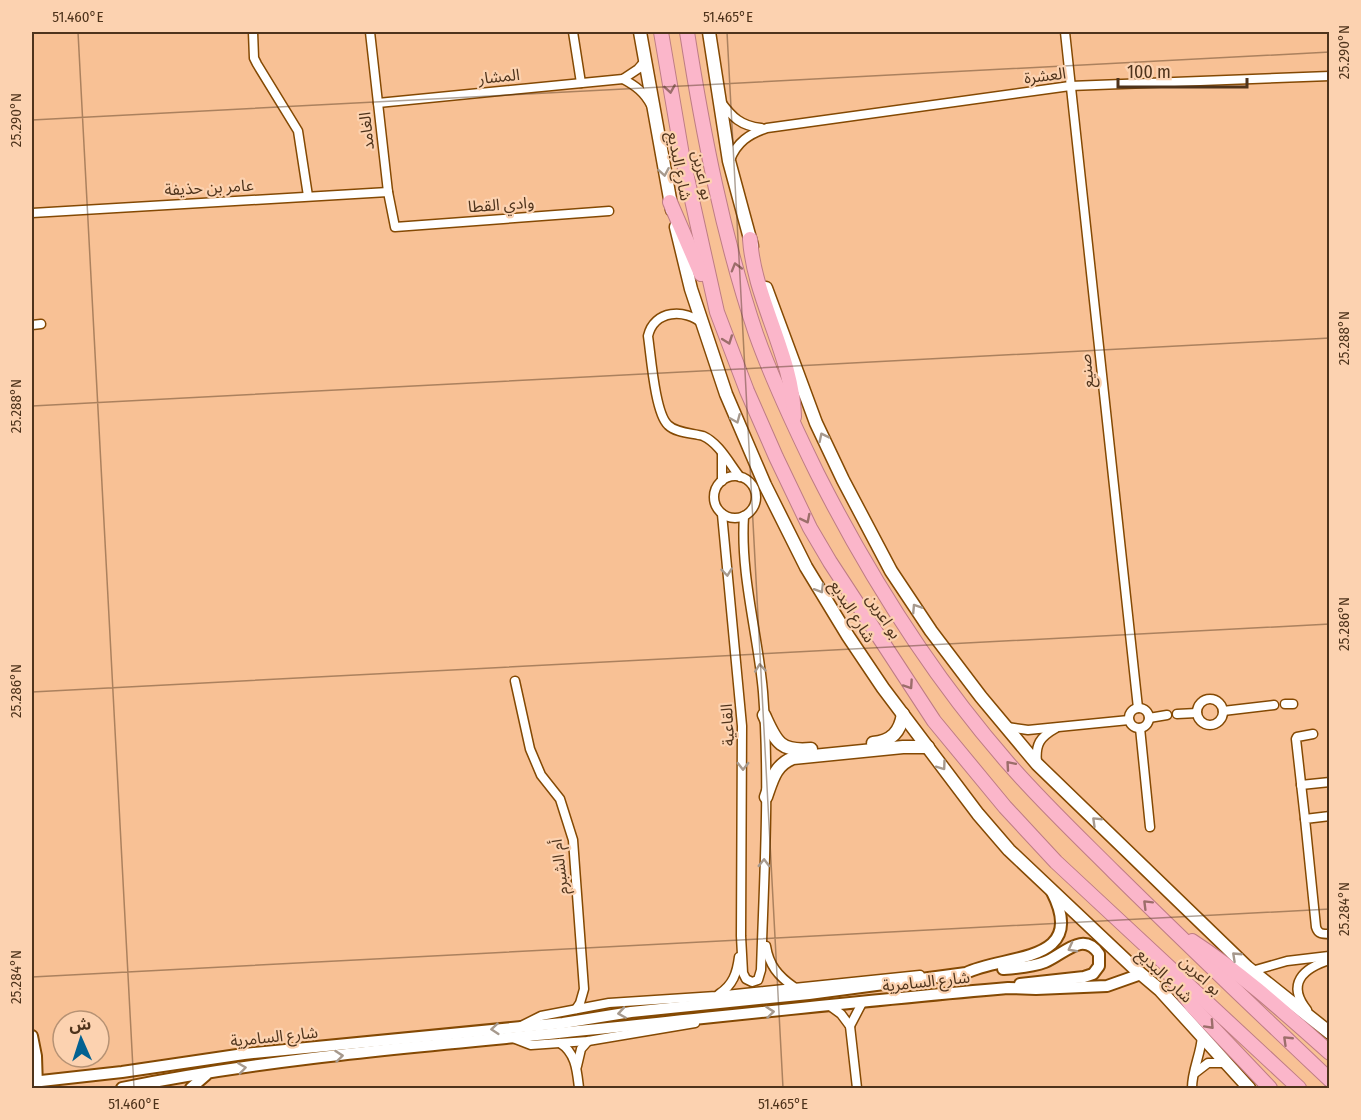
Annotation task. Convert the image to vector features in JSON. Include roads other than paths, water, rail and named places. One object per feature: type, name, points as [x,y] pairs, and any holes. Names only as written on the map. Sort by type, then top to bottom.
[{"type":"highway","name":"بو اعرين","points":[[661,32],[682,155],[717,312],[747,391],[776,457],[810,528],[830,562],[908,684],[954,748],[1005,807],[1056,862],[1299,1089]]},
{"type":"highway","name":"بو اعرين","points":[[687,32],[704,135],[720,207],[756,334],[794,425],[860,556],[928,661],[983,733],[1031,789],[1174,932],[1329,1080]]},
{"type":"highway","points":[[670,202],[717,312]]},
{"type":"highway","points":[[750,239],[754,268],[790,386],[794,404],[794,425]]},
{"type":"highway","points":[[1174,932],[1190,939],[1217,958],[1329,1053]]},
{"type":"highway","points":[[1162,962],[1183,996],[1270,1089]]},
{"type":"main road","name":"شارع البديع","points":[[640,32],[670,202],[692,289],[734,414],[765,485],[806,567],[848,636],[978,814],[1009,850],[1160,990],[1249,1089]]},
{"type":"main road","points":[[709,32],[729,161],[750,239],[774,311],[816,423],[891,571],[925,623],[1005,726],[1038,764],[1252,971],[1329,1033]]},
{"type":"main road","points":[[764,715],[778,742],[788,748],[804,750],[887,741],[901,725],[903,714]]},
{"type":"main road","points":[[766,797],[778,766],[793,758],[903,747],[928,747]]},
{"type":"street","points":[[253,32],[254,58],[298,134],[308,196]]},
{"type":"street","name":"الغامد","points":[[370,32],[388,192],[395,227]]},
{"type":"street","points":[[573,32],[580,83]]},
{"type":"street","name":"صنيع","points":[[1065,32],[1138,708]]},
{"type":"street","points":[[645,61],[623,79],[636,86],[646,96],[653,109]]},
{"type":"street","name":"العشرة","points":[[729,161],[740,142],[752,133],[767,128],[1070,86],[1329,76]]},
{"type":"street","name":"المشار","points":[[378,103],[623,79]]},
{"type":"street","name":"العشرة","points":[[719,100],[735,119],[750,127],[767,128]]},
{"type":"street","name":"عامر بن حذيفة","points":[[32,213],[388,192]]},
{"type":"street","name":"وادي القطا","points":[[395,227],[609,211]]},
{"type":"street","points":[[680,313],[689,302],[692,289]]},
{"type":"street","points":[[703,324],[696,318],[680,313],[658,319],[650,327],[648,336],[660,412],[672,429],[703,436],[713,442],[740,477]]},
{"type":"street","points":[[32,325],[41,324]]},
{"type":"street","points":[[722,454],[722,481]]},
{"type":"street","points":[[731,477],[740,477],[747,480],[753,487],[756,495],[755,504],[744,516],[729,517],[722,514],[716,506],[714,497],[716,488],[722,481],[731,477]]},
{"type":"street","name":"القاعية","points":[[722,514],[743,737],[741,936],[744,976],[748,981],[755,981],[761,974],[766,797],[764,715],[760,667],[744,555],[744,516]]},
{"type":"street","name":"أم الشبرم","points":[[515,681],[530,749],[541,775],[560,799],[573,840],[584,989],[583,997],[576,1009]]},
{"type":"street","points":[[1206,699],[1218,701],[1223,711],[1220,721],[1211,725],[1202,722],[1197,713],[1197,707],[1206,699]]},
{"type":"street","points":[[1223,711],[1275,705]]},
{"type":"street","points":[[1138,708],[1145,710],[1149,718],[1147,724],[1140,728],[1133,726],[1129,720],[1132,711],[1138,708]]},
{"type":"street","points":[[1177,714],[1197,713]]},
{"type":"street","points":[[1149,718],[1167,716]]},
{"type":"street","points":[[1005,726],[1023,730],[1129,720]]},
{"type":"street","points":[[1038,764],[1036,751],[1040,740],[1059,726]]},
{"type":"street","points":[[1140,728],[1150,827]]},
{"type":"street","points":[[1313,734],[1296,739],[1316,927],[1317,931],[1322,934],[1329,934]]},
{"type":"street","points":[[1301,785],[1329,783]]},
{"type":"street","points":[[1305,819],[1329,816]]},
{"type":"street","name":"شارع السامرية","points":[[36,1084],[181,1063],[404,1037],[562,1023],[631,1012],[809,994],[966,973],[1031,956],[1047,948],[1053,942],[1060,930],[1061,921],[1060,912],[1050,889]]},
{"type":"street","name":"القاعية","points":[[763,921],[767,952],[772,966],[780,977],[794,987]]},
{"type":"street","name":"القاعية","points":[[716,996],[728,987],[736,972],[741,936]]},
{"type":"street","points":[[966,973],[1037,964],[1052,959],[1080,943],[1091,945],[1099,954],[1099,966],[1091,975],[1029,982],[1008,988]]},
{"type":"street","points":[[1252,971],[1287,961],[1329,958]]},
{"type":"street","points":[[1317,1022],[1302,1003],[1298,987],[1304,972],[1329,958]]},
{"type":"street","name":"شارع السامرية","points":[[122,1088],[181,1081],[211,1072],[511,1037],[1008,988],[1107,986],[1141,974]]},
{"type":"street","name":"شارع السامرية","points":[[520,1026],[541,1016],[599,1004],[716,996],[911,975],[930,977]]},
{"type":"street","points":[[584,989],[599,1004]]},
{"type":"street","points":[[850,1026],[862,1003]]},
{"type":"street","points":[[830,1006],[841,1014],[850,1026],[857,1089]]},
{"type":"street","name":"شارع السامرية","points":[[511,1037],[531,1045],[588,1041],[689,1025],[712,1017]]},
{"type":"street","points":[[32,1036],[36,1056],[36,1084]]},
{"type":"street","points":[[1192,1089],[1202,1036]]},
{"type":"street","points":[[404,1037],[406,1049]]},
{"type":"street","points":[[579,1089],[577,1069],[579,1055],[588,1041]]},
{"type":"street","points":[[560,1043],[572,1055],[577,1069]]},
{"type":"street","points":[[36,1056],[50,1073],[68,1078]]},
{"type":"street","points":[[1193,1076],[1202,1065],[1208,1062],[1228,1063]]},
{"type":"street","points":[[181,1063],[181,1081],[189,1089],[211,1072]]},
{"type":"street","points":[[122,1088],[149,1086],[161,1089]]}]
